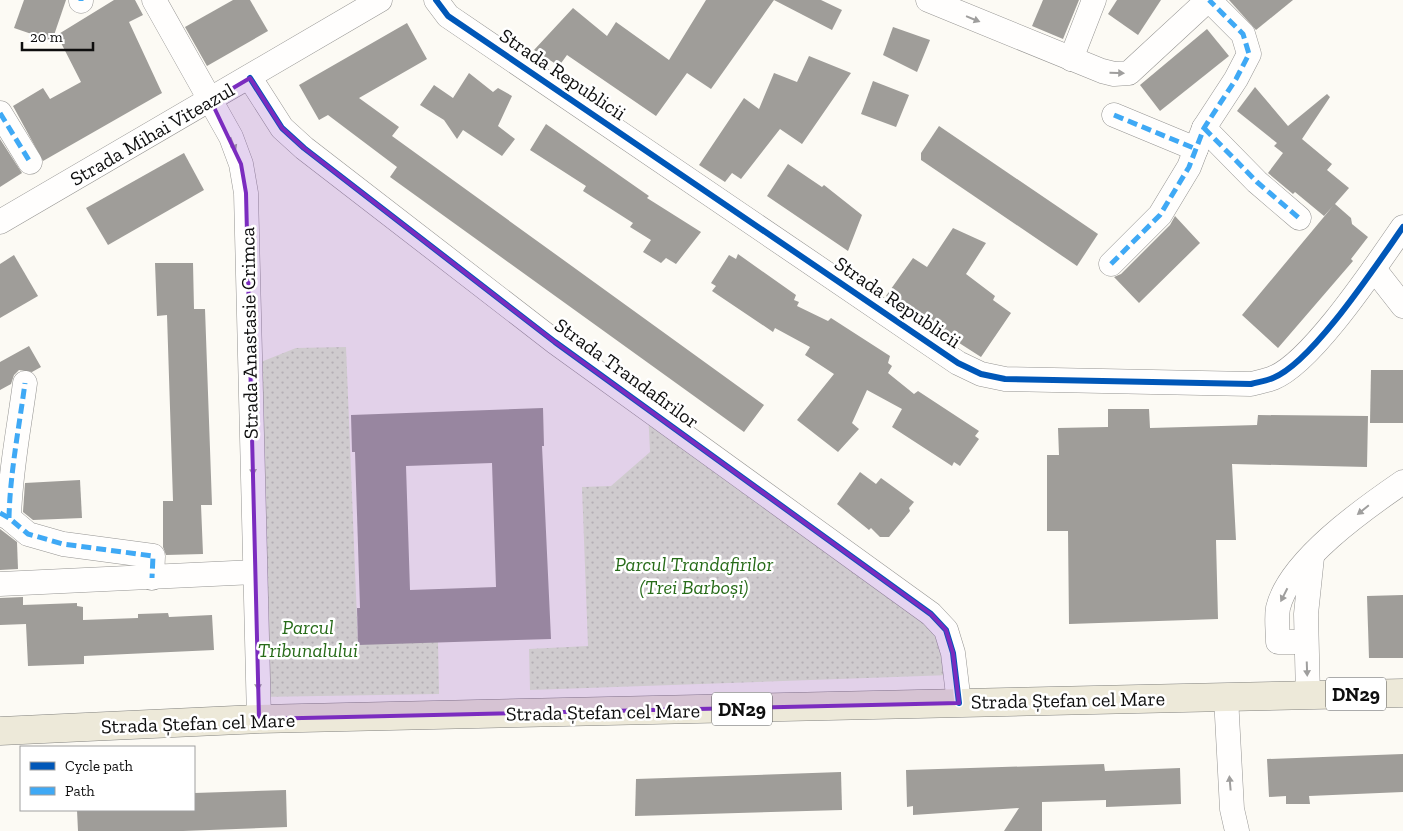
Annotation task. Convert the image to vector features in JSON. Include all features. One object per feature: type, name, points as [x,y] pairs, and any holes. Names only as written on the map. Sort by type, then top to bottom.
[{"type":"main road","name":"DN29","points":[[1308,696],[1403,693]]},
{"type":"main road","name":"Strada Ștefan cel Mare","points":[[0,731],[259,719],[1308,696]]},
{"type":"street","name":"Strada Anastasie Crimca","points":[[154,0],[231,137],[241,164],[246,193],[259,719]]},
{"type":"street","name":"Strada Mihai Viteazul","points":[[0,222],[250,78],[380,0]]},
{"type":"street","name":"Strada Republicii","points":[[436,0],[448,16],[958,363],[981,374],[1005,379],[1251,384],[1274,378],[1292,367],[1332,324],[1403,228]]},
{"type":"street","points":[[928,0],[1071,59],[1114,74],[1129,73],[1209,0],[1243,34],[1249,54],[1200,139],[1189,167],[1160,215],[1111,264]]},
{"type":"street","points":[[1071,59],[1094,0]]},
{"type":"street","name":"Strada Trandafirilor","points":[[250,78],[282,128],[304,148],[555,342],[931,614],[946,630],[953,652],[959,703]]},
{"type":"street","points":[[0,113],[30,162]]},
{"type":"street","points":[[1114,115],[1200,139],[1257,182],[1299,218]]},
{"type":"street","points":[[1374,269],[1403,306]]},
{"type":"street","points":[[25,383],[17,452],[5,516],[28,534],[54,541],[153,556],[152,578]]},
{"type":"street","points":[[1308,696],[1306,642],[1278,642],[1278,607],[1292,580],[1312,555],[1368,506],[1403,482]]},
{"type":"street","points":[[0,584],[255,572]]},
{"type":"street","points":[[1226,697],[1231,790],[1237,831]]},
{"type":"highlighted area","points":[[250,78],[282,128],[304,148],[555,342],[931,614],[946,630],[953,653],[959,703],[726,709],[259,719],[246,193],[241,164],[211,101]]},
{"type":"green space","name":"Parcul Tribunalului","points":[[346,347],[358,644],[438,642],[439,694],[259,697],[251,366],[296,348]]},
{"type":"green space","name":"Parcul Trandafirilor (Trei Barboși)","points":[[648,409],[931,614],[950,675],[530,690],[529,649],[588,646],[582,487],[611,486],[650,452]]},
{"type":"building","points":[[24,0],[66,0],[52,41],[14,28]]},
{"type":"building","points":[[114,0],[135,0],[143,15],[129,22],[162,93],[43,161],[13,106],[43,88],[50,99],[81,82],[57,35]]},
{"type":"building","points":[[233,0],[250,0],[268,31],[207,66],[185,27]]},
{"type":"building","points":[[706,0],[774,0],[711,89],[687,73],[656,116],[567,55],[559,66],[534,50],[573,8],[607,36],[616,22],[669,60]]},
{"type":"building","points":[[774,0],[821,0],[842,10],[832,30]]},
{"type":"building","points":[[1043,0],[1079,0],[1063,39],[1032,26]]},
{"type":"building","points":[[1117,0],[1161,0],[1138,35],[1108,14]]},
{"type":"building","points":[[1229,0],[1293,0],[1256,30]]},
{"type":"building","points":[[407,23],[427,59],[359,98],[399,127],[392,136],[764,405],[744,432],[390,177],[397,167],[328,115],[319,120],[299,85]]},
{"type":"building","points":[[893,27],[930,40],[917,72],[883,55]]},
{"type":"building","points":[[1207,29],[1229,56],[1160,111],[1140,85]]},
{"type":"building","points":[[809,56],[851,73],[802,144],[780,129],[741,179],[732,173],[725,182],[699,165],[744,98],[759,109],[774,73],[797,82]]},
{"type":"building","points":[[469,73],[493,92],[498,88],[512,96],[498,126],[515,139],[502,156],[463,130],[457,139],[444,120],[420,105],[434,85],[453,98]]},
{"type":"building","points":[[873,81],[909,95],[896,127],[861,114]]},
{"type":"building","points":[[1255,87],[1288,126],[1327,94],[1330,97],[1302,139],[1332,164],[1327,170],[1349,188],[1335,204],[1351,218],[1352,224],[1368,237],[1351,259],[1353,261],[1278,348],[1242,315],[1333,206],[1324,216],[1268,173],[1283,153],[1274,146],[1277,143],[1237,111]]},
{"type":"building","points":[[546,124],[649,196],[647,198],[701,232],[676,264],[666,258],[661,263],[643,252],[651,240],[630,227],[633,223],[583,191],[586,186],[530,150]]},
{"type":"building","points":[[939,126],[1098,234],[1077,266],[921,160],[921,153]]},
{"type":"building","points":[[0,139],[22,173],[0,187]]},
{"type":"building","points":[[184,153],[204,190],[108,245],[86,208]]},
{"type":"building","points":[[788,164],[822,187],[824,185],[862,215],[848,251],[767,196]]},
{"type":"building","points":[[1175,216],[1200,243],[1139,303],[1114,277],[1121,274],[1170,225]]},
{"type":"building","points":[[953,228],[986,243],[966,274],[995,296],[993,300],[1011,313],[981,357],[886,296],[913,258],[927,267]]},
{"type":"building","points":[[738,254],[796,295],[794,300],[799,302],[797,306],[828,321],[831,318],[890,356],[888,363],[892,366],[888,373],[914,394],[918,391],[979,431],[975,436],[979,439],[960,466],[954,462],[952,466],[892,427],[902,409],[867,390],[852,423],[859,429],[838,452],[797,420],[834,374],[805,355],[810,347],[775,328],[773,332],[712,291],[716,286],[711,283],[729,255],[736,259]]},
{"type":"building","points":[[14,255],[38,296],[0,318],[0,264]]},
{"type":"building","points":[[155,263],[193,263],[194,309],[205,309],[212,505],[201,505],[203,554],[166,555],[163,547],[163,501],[173,501],[167,315],[157,316]]},
{"type":"building","points":[[29,346],[41,367],[32,372],[19,370],[14,375],[11,384],[0,390],[0,362]]},
{"type":"building","points":[[1371,370],[1403,370],[1403,423],[1370,423]]},
{"type":"building","points":[[543,408],[544,446],[542,446],[551,639],[358,645],[357,608],[360,608],[355,452],[352,452],[351,415]],"holes":[[[492,463],[496,587],[410,590],[406,466]]]},
{"type":"building","points":[[1108,409],[1149,409],[1150,428],[1257,425],[1258,415],[1368,416],[1367,467],[1232,464],[1236,540],[1216,540],[1218,619],[1069,624],[1068,531],[1047,531],[1047,455],[1059,455],[1058,428],[1108,427]]},
{"type":"building","points":[[860,472],[876,484],[881,478],[914,502],[909,508],[910,511],[889,537],[880,537],[871,528],[869,530],[837,504]]},
{"type":"building","points":[[80,480],[82,518],[33,520],[23,512],[25,483]]},
{"type":"building","points":[[0,529],[17,542],[18,569],[0,570]]},
{"type":"building","points":[[1403,595],[1403,658],[1369,658],[1367,596]]},
{"type":"building","points":[[23,597],[23,605],[77,603],[77,606],[83,607],[83,620],[138,618],[138,614],[168,613],[169,617],[212,615],[214,650],[84,656],[84,664],[28,666],[26,624],[0,625],[0,598]]},
{"type":"building","points":[[1403,754],[1403,792],[1309,796],[1310,804],[1286,804],[1286,796],[1269,797],[1267,759]]},
{"type":"building","points":[[1104,764],[1105,771],[1180,768],[1181,804],[1106,807],[1106,800],[1042,802],[1042,831],[1004,831],[1019,808],[913,815],[913,806],[907,807],[906,770]]},
{"type":"building","points":[[841,772],[842,810],[635,816],[636,779]]},
{"type":"building","points":[[286,790],[287,827],[183,831],[78,831],[77,811],[195,811],[195,793]]},
{"type":"marked path","points":[[1111,264],[1160,215],[1189,167],[1204,128],[1236,79],[1249,54],[1243,34],[1209,0]]},
{"type":"marked path","points":[[0,113],[30,162]]},
{"type":"marked path","points":[[1114,115],[1196,149]]},
{"type":"marked path","points":[[1204,128],[1257,182],[1299,218]]},
{"type":"marked path","points":[[9,518],[13,467],[25,383]]},
{"type":"marked path","points":[[0,513],[28,534],[63,544],[153,556],[152,578]]},
{"type":"cycle path","points":[[436,0],[448,16],[958,363],[981,374],[1005,379],[1251,384],[1273,378],[1289,369],[1306,353],[1343,311],[1403,227]]},
{"type":"cycle path","points":[[250,78],[282,128],[304,148],[555,342],[931,614],[946,630],[953,653],[959,703]]}]
